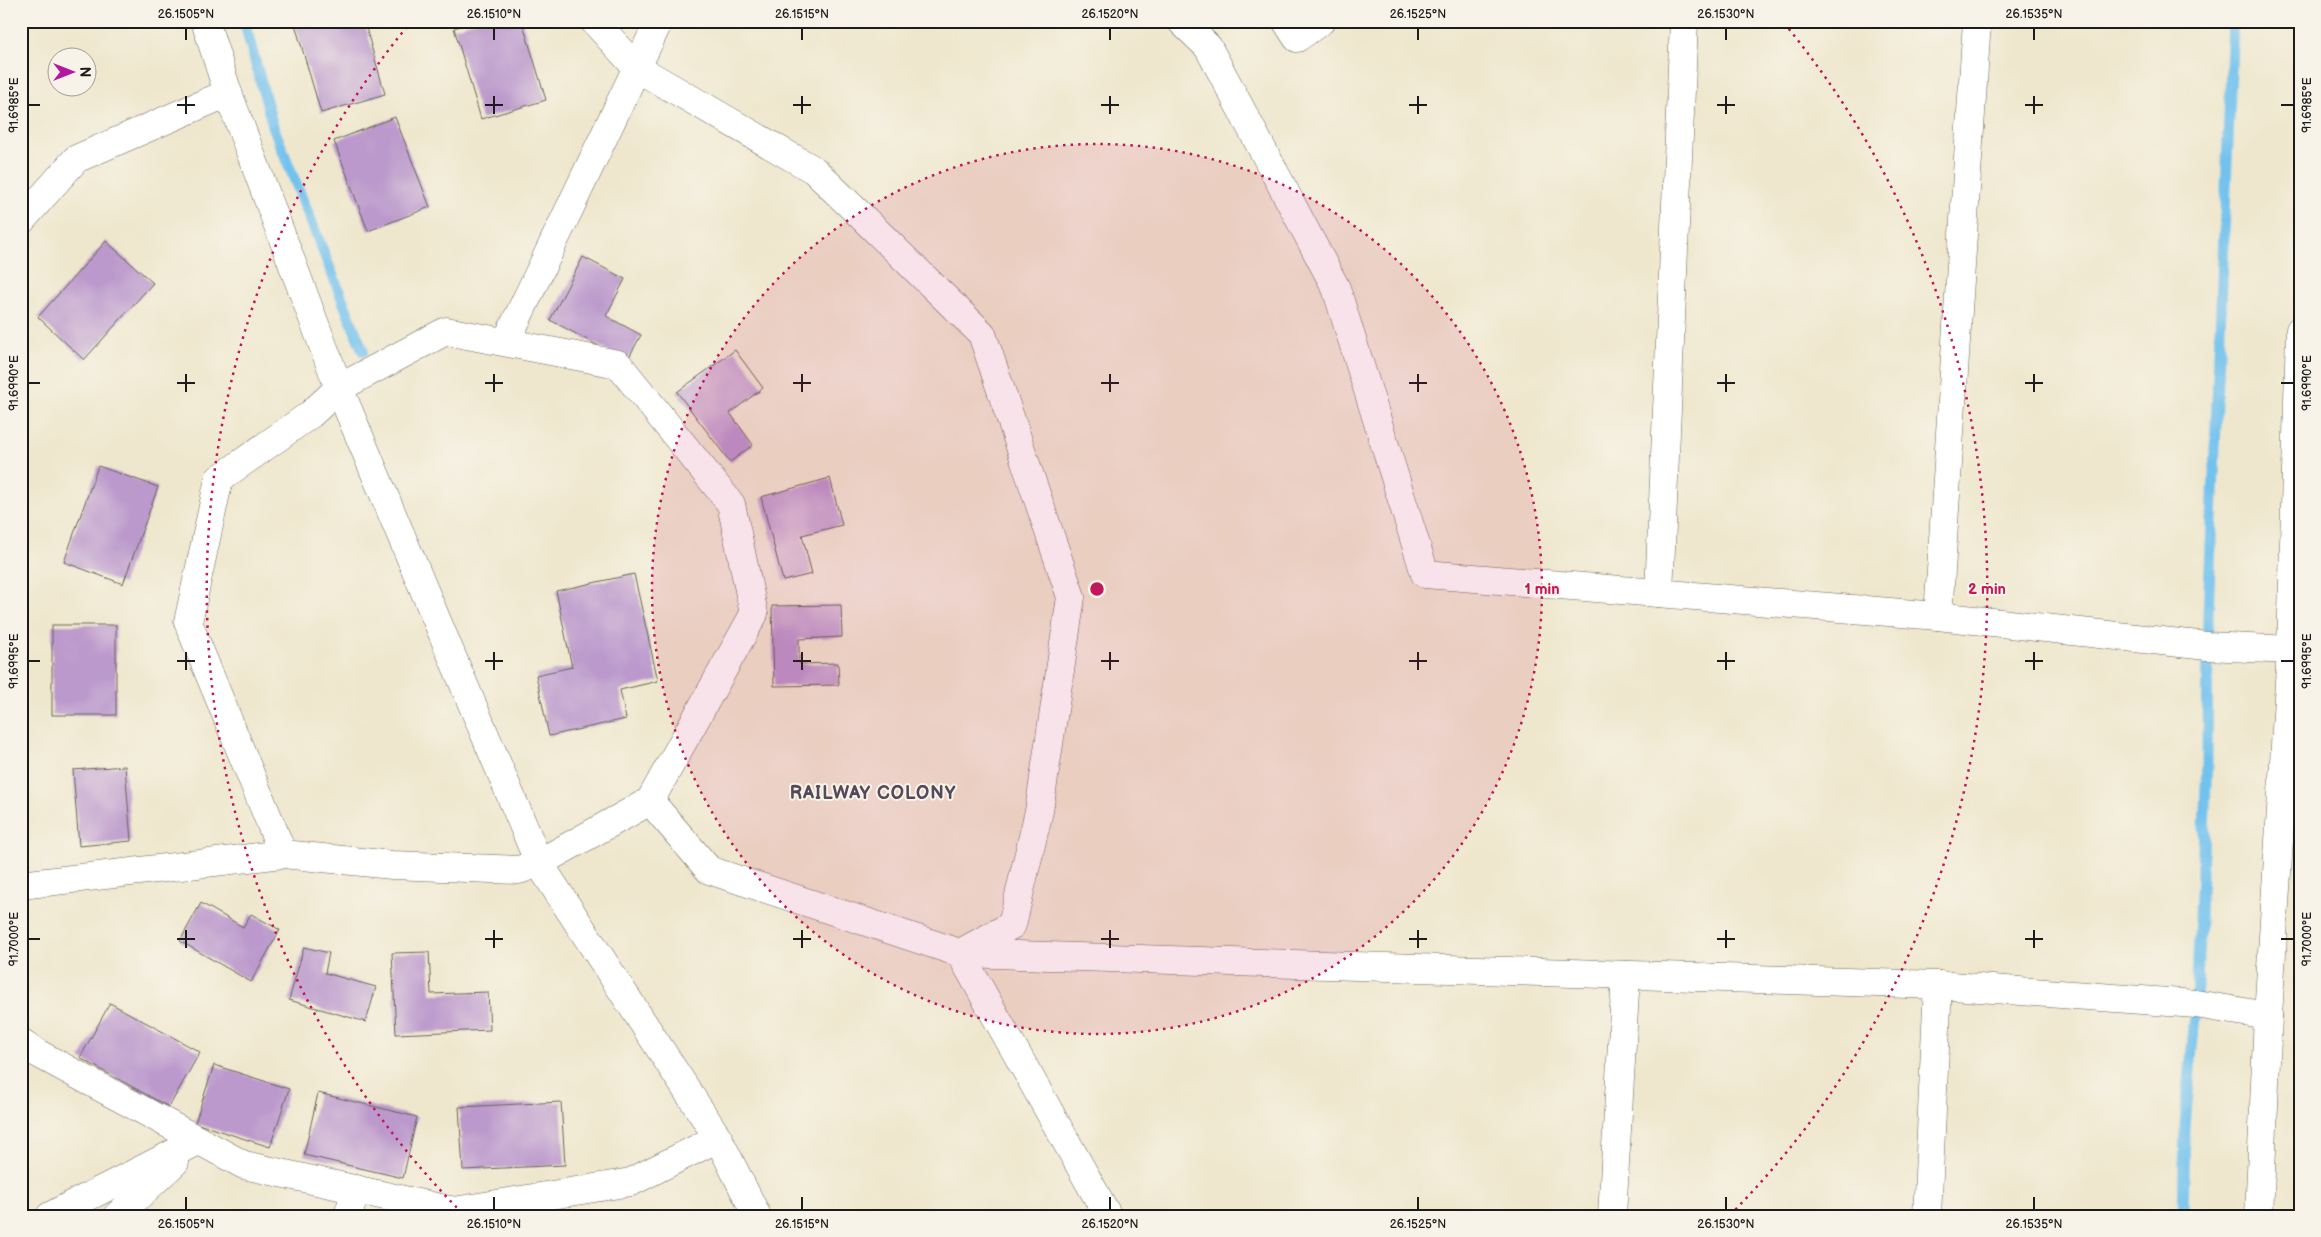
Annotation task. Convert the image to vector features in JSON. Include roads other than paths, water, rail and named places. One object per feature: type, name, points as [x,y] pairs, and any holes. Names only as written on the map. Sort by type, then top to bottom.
[{"type":"street","points":[[206,21],[228,93],[339,388],[539,863],[718,1138],[757,1216]]},
{"type":"street","points":[[594,21],[637,68],[814,170],[982,334],[1071,598],[1039,811],[1012,925],[960,953]]},
{"type":"street","points":[[506,342],[659,21]]},
{"type":"street","points":[[1181,21],[1208,47],[1336,288],[1425,574],[1938,616],[2208,646],[2291,650]]},
{"type":"street","points":[[1286,21],[1297,38],[1321,21]]},
{"type":"street","points":[[1659,593],[1684,21]]},
{"type":"street","points":[[1938,616],[1977,21]]},
{"type":"street","points":[[21,221],[76,159],[228,93]]},
{"type":"street","points":[[2259,1216],[2268,1016],[2291,650],[2300,330]]},
{"type":"street","points":[[21,885],[283,854],[392,865],[519,870],[539,863],[650,801],[754,614],[731,504],[618,364],[446,331],[339,388],[311,414],[219,479],[188,622],[283,854]]},
{"type":"street","points":[[650,801],[709,870],[960,953],[1938,985],[2196,1004],[2268,1016]]},
{"type":"street","points":[[960,953],[1108,1216]]},
{"type":"street","points":[[1612,1216],[1626,975]]},
{"type":"street","points":[[1927,1216],[1938,985]]},
{"type":"street","points":[[21,1042],[37,1053],[244,1165],[454,1211],[521,1208],[631,1182],[718,1138]]},
{"type":"street","points":[[50,1216],[198,1140]]},
{"type":"street","points":[[117,1216],[198,1140]]},
{"type":"street","points":[[348,1216],[356,1190]]},
{"type":"waterway","points":[[244,21],[273,126],[363,351]]},
{"type":"waterway","points":[[2183,1216],[2185,1126],[2196,1004],[2207,764],[2208,615],[2233,21]]},
{"type":"district","name":"RAILWAY COLONY","points":[[873,793]]}]
